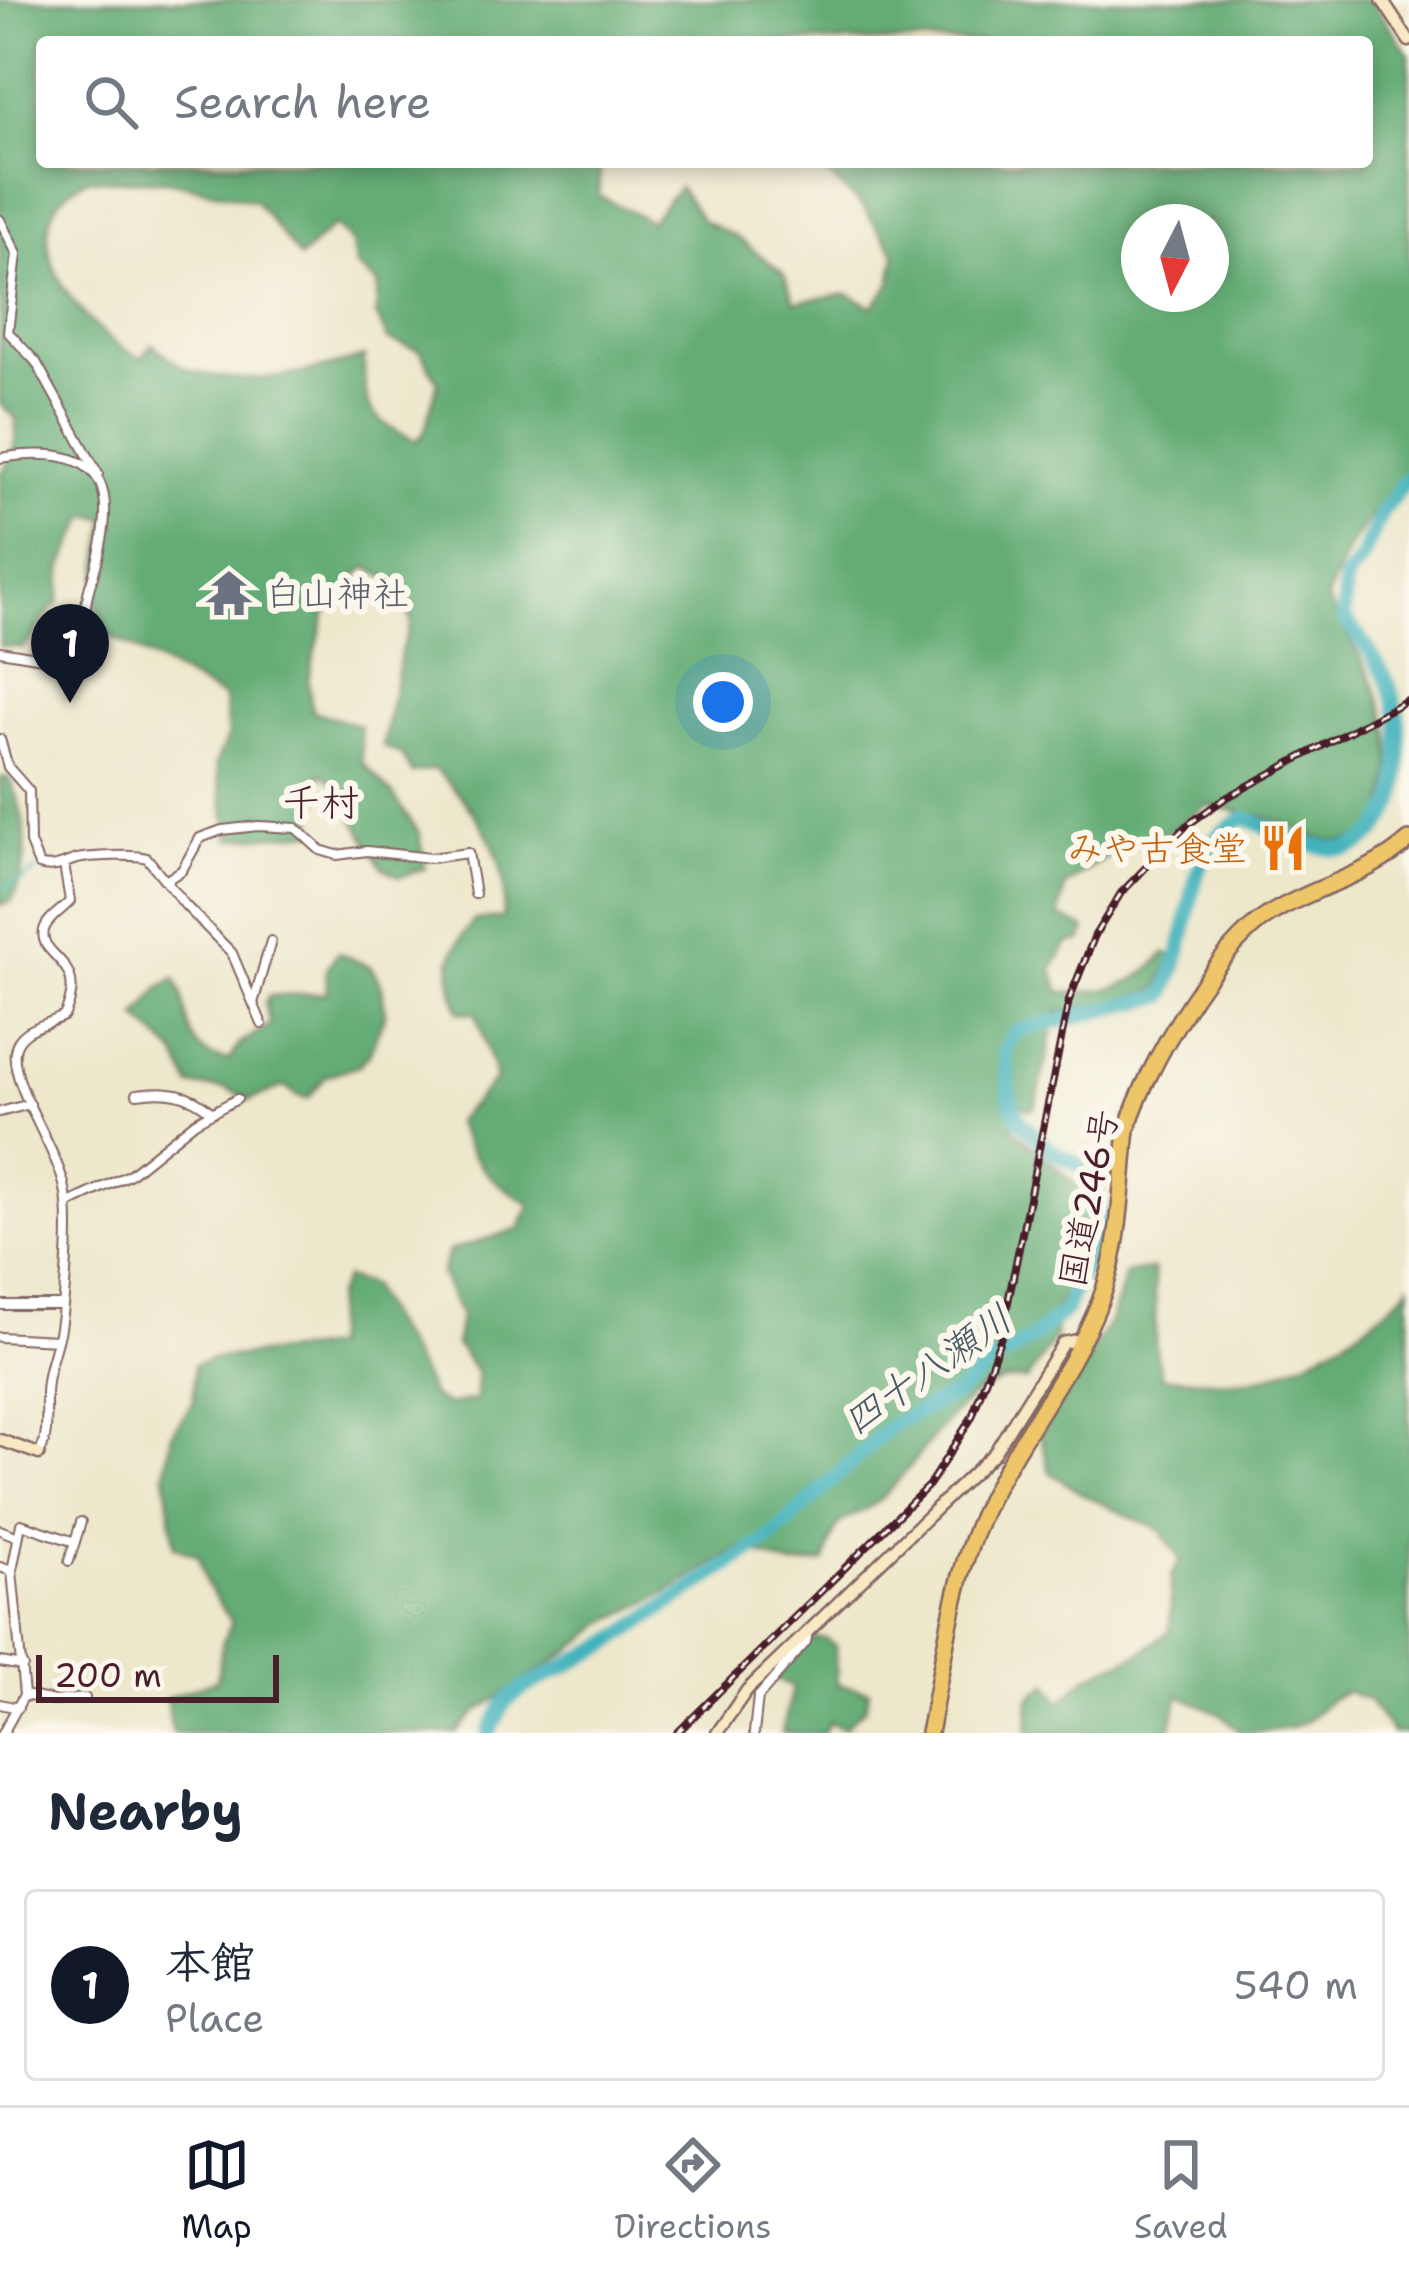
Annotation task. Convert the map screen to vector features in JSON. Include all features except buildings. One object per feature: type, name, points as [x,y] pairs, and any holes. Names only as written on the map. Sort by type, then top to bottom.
[{"type":"highway","name":"国道246号","points":[[929,1733],[975,1531],[1004,1468],[1101,1300],[1111,1266],[1134,1105],[1206,978],[1232,944],[1269,914],[1359,875],[1388,859],[1409,839]]},
{"type":"street","points":[[1382,0],[1409,40]]},
{"type":"street","points":[[0,220],[17,254],[8,332],[36,362],[105,495],[104,547],[88,590],[77,648],[61,662],[0,651]]},
{"type":"street","points":[[0,458],[54,455],[83,464],[99,476]]},
{"type":"street","points":[[0,739],[8,767],[29,791],[33,856],[43,867],[82,857],[147,858],[184,905],[232,953],[262,1024]]},
{"type":"street","points":[[167,880],[182,870],[195,843],[208,833],[271,826],[296,828],[330,854],[370,850],[430,857],[468,853],[475,894]]},
{"type":"street","points":[[0,1440],[40,1454],[47,1429],[47,1379],[62,1305],[67,1204],[46,1135],[15,1066],[16,1043],[27,1031],[64,1016],[74,991],[71,975],[45,944],[44,934],[70,901],[64,865]]},
{"type":"street","points":[[254,1000],[271,941]]},
{"type":"street","points":[[137,1094],[175,1092],[201,1102],[211,1112]]},
{"type":"street","points":[[67,1204],[129,1175],[211,1112],[237,1099]]},
{"type":"street","points":[[0,1112],[29,1104]]},
{"type":"street","points":[[0,1305],[62,1305]]},
{"type":"street","points":[[0,1336],[57,1340]]},
{"type":"street","points":[[717,1733],[747,1690],[994,1453],[1063,1343],[1082,1339]]},
{"type":"street","points":[[69,1561],[81,1522]]},
{"type":"street","points":[[3,1733],[24,1695],[12,1571],[21,1524],[75,1542]]},
{"type":"street","points":[[0,1530],[18,1538]]},
{"type":"street","points":[[0,1567],[12,1571]]},
{"type":"street","points":[[0,1626],[16,1627]]},
{"type":"street","points":[[754,1733],[758,1697],[806,1642],[809,1631]]},
{"type":"street","points":[[0,1662],[23,1666]]},
{"type":"street","points":[[24,1695],[54,1701],[86,1698]]},
{"type":"street","points":[[0,1704],[18,1708]]},
{"type":"green space","points":[[0,0],[1371,0],[1409,54],[1409,468],[1352,543],[1327,599],[1370,676],[1388,726],[1390,781],[1379,820],[1363,836],[1331,841],[1279,821],[1206,805],[1157,841],[1126,844],[1065,886],[1059,916],[1086,929],[1081,941],[1068,943],[1052,969],[1060,992],[1118,986],[1142,974],[1165,953],[1173,955],[1157,989],[1109,1004],[1057,1012],[1036,1105],[1031,1109],[1019,1104],[1012,1128],[1078,1187],[1091,1208],[1088,1236],[1071,1288],[1057,1304],[1055,1338],[1027,1380],[1004,1381],[963,1405],[878,1501],[838,1526],[825,1562],[792,1566],[740,1547],[665,1594],[606,1622],[476,1712],[457,1733],[173,1733],[166,1698],[217,1680],[223,1641],[232,1622],[207,1585],[198,1555],[175,1547],[165,1473],[172,1433],[194,1401],[194,1365],[211,1359],[331,1347],[335,1298],[345,1278],[370,1286],[432,1397],[447,1405],[476,1400],[477,1373],[456,1344],[460,1316],[441,1274],[449,1251],[519,1229],[531,1205],[485,1171],[455,1122],[496,1079],[476,1013],[459,1012],[451,962],[458,942],[475,920],[502,918],[504,896],[497,855],[477,818],[435,769],[412,773],[402,755],[383,746],[411,624],[403,586],[366,567],[326,612],[308,679],[312,711],[360,726],[362,762],[419,833],[425,868],[400,877],[382,867],[332,781],[320,773],[319,801],[312,811],[316,832],[230,839],[216,763],[228,735],[224,698],[100,630],[95,592],[107,518],[87,516],[63,566],[59,602],[28,643],[23,648],[0,646],[0,473],[15,440],[16,418],[0,404]],"holes":[[[36,36],[1373,36],[1373,168],[821,168],[862,206],[896,254],[891,283],[873,307],[848,294],[795,302],[783,273],[738,238],[703,221],[679,187],[650,221],[599,196],[600,168],[36,168]],[[87,179],[168,181],[255,201],[300,258],[334,225],[352,243],[355,265],[378,284],[376,315],[388,340],[420,350],[438,382],[424,433],[416,441],[387,425],[372,410],[365,390],[364,357],[300,373],[234,379],[190,370],[152,344],[142,358],[94,325],[58,275],[49,248],[50,222],[62,199]]]},
{"type":"green space","points":[[8,777],[24,824],[25,854],[12,901],[0,905],[0,778]]},
{"type":"green space","points":[[338,953],[371,967],[382,986],[385,1014],[369,1054],[359,1065],[326,1076],[308,1098],[284,1086],[250,1100],[227,1089],[191,1086],[176,1054],[137,1017],[161,987],[175,978],[194,1040],[212,1056],[229,1060],[239,1045],[270,1024],[268,996],[327,993],[326,968]]},
{"type":"green space","points":[[1153,1269],[1156,1350],[1162,1377],[1205,1380],[1266,1376],[1311,1358],[1381,1314],[1409,1285],[1409,1733],[1392,1733],[1368,1700],[1346,1691],[1301,1724],[1275,1730],[1240,1732],[1221,1714],[1179,1695],[1169,1733],[1028,1733],[1030,1698],[1048,1683],[1061,1702],[1087,1677],[1141,1653],[1170,1631],[1171,1576],[1181,1560],[1161,1531],[1084,1495],[1050,1472],[1040,1434],[1111,1320],[1126,1274]]},
{"type":"green space","points":[[814,1638],[827,1639],[835,1646],[837,1684],[869,1691],[866,1707],[844,1728],[830,1722],[823,1733],[782,1733],[793,1688],[768,1675]]},
{"type":"waterway","name":"四十八瀬川","points":[[489,1733],[505,1702],[522,1689],[608,1644],[770,1538],[893,1424],[959,1392],[1065,1311],[1099,1234],[1100,1203],[1081,1166],[1054,1152],[1021,1122],[1010,1099],[1005,1051],[1012,1035],[1021,1030],[1164,996],[1200,866],[1229,827],[1245,818],[1305,843],[1342,849],[1362,843],[1381,825],[1397,794],[1399,722],[1390,686],[1344,618],[1345,580],[1360,561],[1382,512],[1409,476]]},
{"type":"waterway","points":[[0,887],[17,884],[37,870]]},
{"type":"railway","points":[[677,1733],[929,1485],[972,1417],[1001,1337],[1069,1000],[1095,935],[1121,893],[1186,826],[1224,799],[1409,699]]},
{"type":"place","name":"白山神社","points":[[229,593]]},
{"type":"place","name":"本館","points":[[70,703]]},
{"type":"place","name":"みや古食堂","points":[[1283,848]]},
{"type":"district","name":"千村","points":[[321,802]]}]
